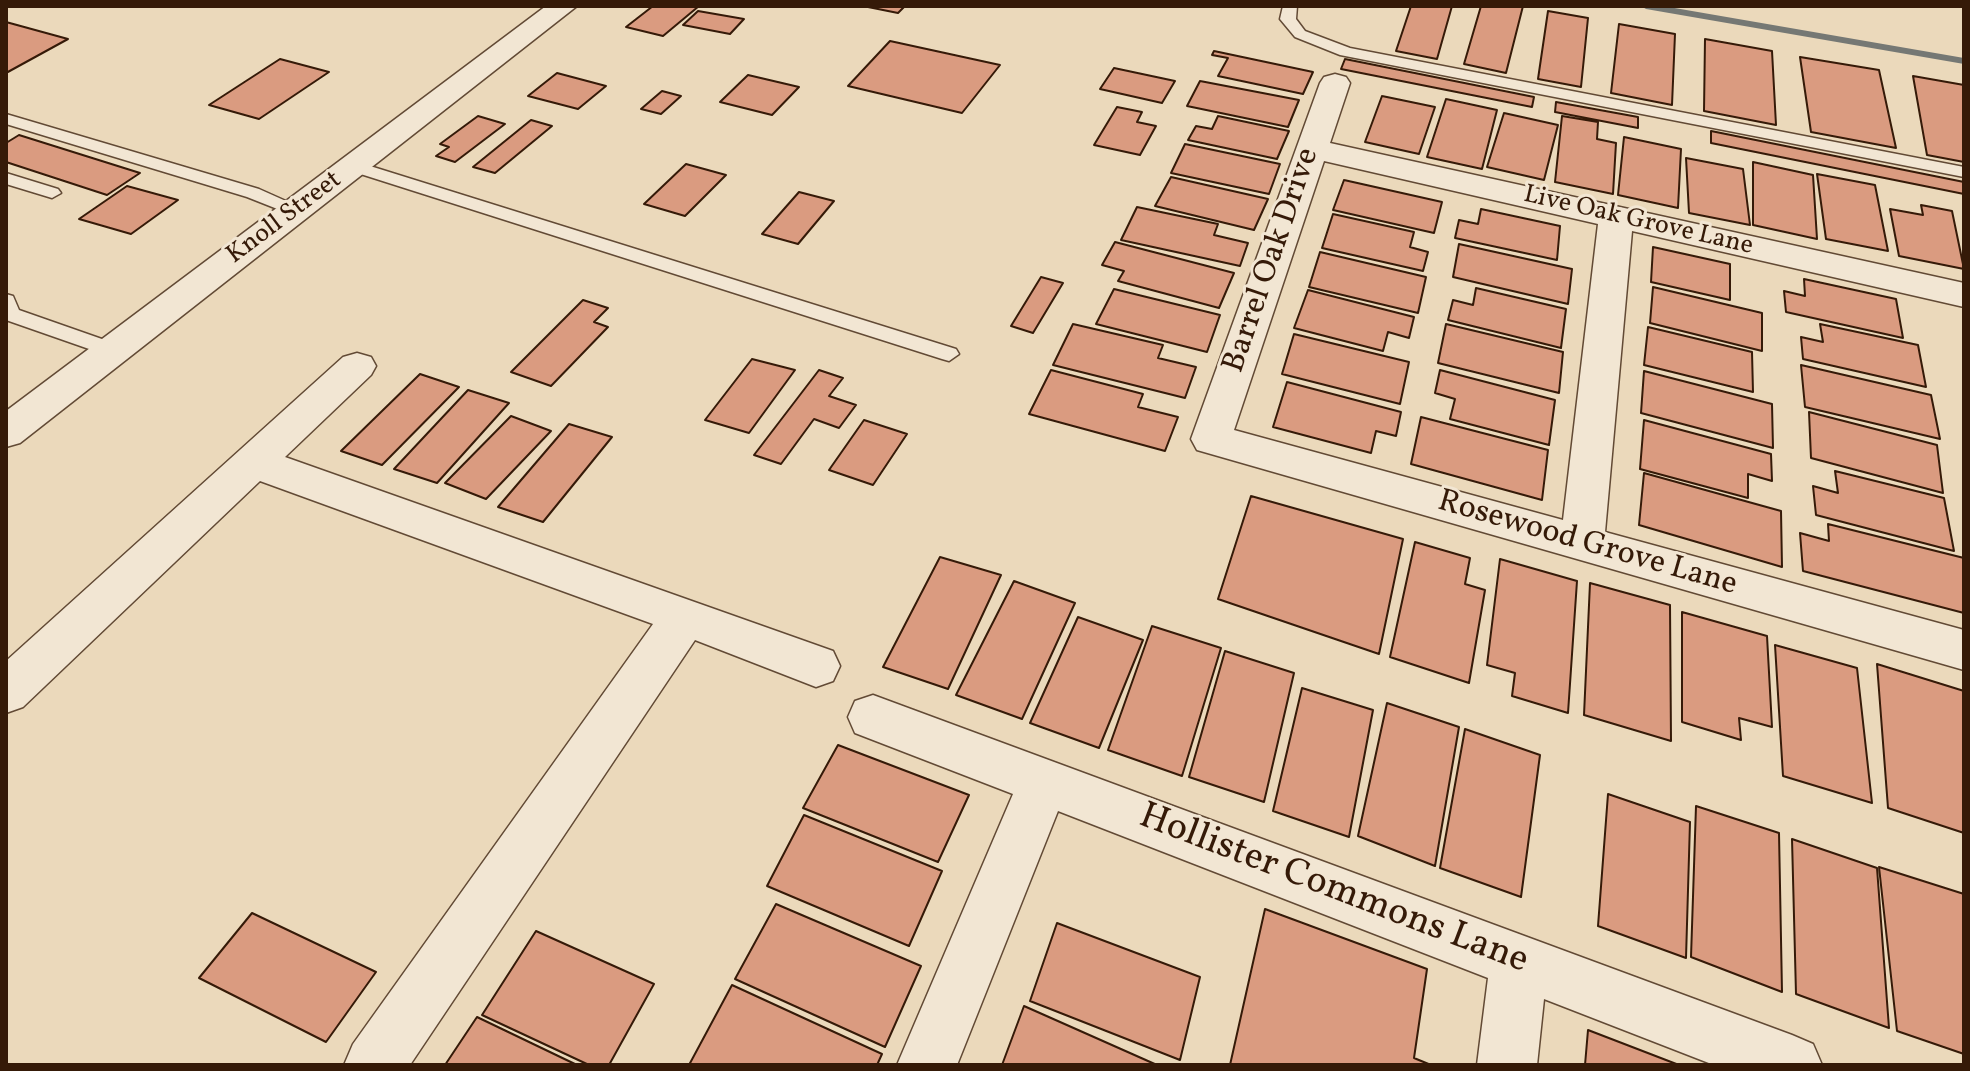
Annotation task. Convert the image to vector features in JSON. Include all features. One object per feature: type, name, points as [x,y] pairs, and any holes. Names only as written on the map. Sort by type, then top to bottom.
[{"type":"street","name":"Knoll Street","points":[[6,432],[563,6]]},
{"type":"street","name":"Barrel Oak Drive","points":[[1211,439],[1335,83]]},
{"type":"street","name":"Live Oak Grove Lane","points":[[1312,149],[1963,299]]},
{"type":"street","points":[[1582,543],[1616,217]]},
{"type":"street","points":[[6,692],[357,366]]},
{"type":"street","name":"Rosewood Grove Lane","points":[[1211,439],[1964,650]]},
{"type":"street","points":[[255,463],[685,616],[816,666]]},
{"type":"street","points":[[374,1065],[685,616]]},
{"type":"street","name":"Hollister Commons Lane","points":[[873,717],[1792,1065]]},
{"type":"street","points":[[927,1065],[1044,781]]},
{"type":"street","points":[[1507,1065],[1519,962]]},
{"type":"lane","points":[[1290,6],[1288,19],[1300,34],[1346,52],[1964,172]]},
{"type":"lane","points":[[9,122],[253,193],[297,210]]},
{"type":"lane","points":[[354,166],[949,354]]},
{"type":"lane","points":[[6,178],[52,193]]},
{"type":"lane","points":[[6,301],[11,314],[112,350]]},
{"type":"building","points":[[653,6],[699,6],[663,36],[626,27]]},
{"type":"building","points":[[863,6],[905,6],[898,13]]},
{"type":"building","points":[[1411,6],[1452,6],[1437,59],[1396,51]]},
{"type":"building","points":[[1481,6],[1523,6],[1506,73],[1464,64]]},
{"type":"building","points":[[698,11],[744,19],[730,34],[683,25]]},
{"type":"building","points":[[1548,11],[1588,18],[1581,87],[1538,79]]},
{"type":"building","points":[[6,22],[68,39],[6,73]]},
{"type":"building","points":[[1619,24],[1675,34],[1672,105],[1611,93]]},
{"type":"building","points":[[1705,39],[1772,51],[1776,125],[1704,111]]},
{"type":"building","points":[[890,41],[1000,65],[962,113],[848,86]]},
{"type":"building","points":[[1214,51],[1313,72],[1303,94],[1218,76],[1228,58],[1212,55]]},
{"type":"building","points":[[1800,57],[1879,70],[1896,148],[1811,132]]},
{"type":"building","points":[[280,59],[329,72],[259,119],[209,105]]},
{"type":"building","points":[[1345,59],[1534,97],[1532,107],[1341,69]]},
{"type":"building","points":[[1114,68],[1175,81],[1162,103],[1100,89]]},
{"type":"building","points":[[557,73],[606,86],[578,109],[528,96]]},
{"type":"building","points":[[748,75],[799,87],[772,115],[720,102]]},
{"type":"building","points":[[1913,76],[1964,85],[1964,162],[1927,155]]},
{"type":"building","points":[[1200,81],[1299,100],[1288,127],[1187,106]]},
{"type":"building","points":[[662,91],[681,96],[661,114],[641,109]]},
{"type":"building","points":[[1382,96],[1435,107],[1419,154],[1365,142]]},
{"type":"building","points":[[1446,99],[1497,110],[1482,169],[1427,157]]},
{"type":"building","points":[[1556,102],[1638,117],[1638,128],[1555,112]]},
{"type":"building","points":[[1117,107],[1142,112],[1137,122],[1156,126],[1140,155],[1094,145]]},
{"type":"building","points":[[1504,113],[1558,125],[1544,180],[1487,167]]},
{"type":"building","points":[[478,116],[505,124],[455,162],[436,156],[449,147],[440,144]]},
{"type":"building","points":[[1218,116],[1289,131],[1277,159],[1188,140],[1196,126],[1212,129]]},
{"type":"building","points":[[1562,116],[1598,122],[1597,139],[1616,143],[1613,194],[1555,182]]},
{"type":"building","points":[[531,120],[552,126],[495,173],[473,167]]},
{"type":"building","points":[[1711,131],[1964,182],[1964,194],[1711,143]]},
{"type":"building","points":[[19,135],[140,173],[107,195],[6,162],[6,143]]},
{"type":"building","points":[[1624,137],[1681,149],[1678,208],[1618,195]]},
{"type":"building","points":[[1185,144],[1280,164],[1269,194],[1171,173]]},
{"type":"building","points":[[1686,158],[1743,169],[1750,225],[1689,213]]},
{"type":"building","points":[[1753,162],[1813,175],[1817,239],[1753,225]]},
{"type":"building","points":[[686,164],[726,175],[685,216],[644,204]]},
{"type":"building","points":[[1817,174],[1875,185],[1888,251],[1826,239]]},
{"type":"building","points":[[1171,177],[1268,199],[1254,230],[1155,206]]},
{"type":"building","points":[[1344,180],[1442,202],[1434,233],[1333,210]]},
{"type":"building","points":[[127,186],[178,200],[131,234],[79,219]]},
{"type":"building","points":[[799,192],[834,201],[798,244],[762,234]]},
{"type":"building","points":[[1921,205],[1952,211],[1964,269],[1899,256],[1890,209],[1923,215]]},
{"type":"building","points":[[1137,207],[1218,224],[1214,235],[1248,243],[1240,266],[1121,240]]},
{"type":"building","points":[[1481,209],[1560,226],[1557,260],[1455,238],[1459,220],[1478,224]]},
{"type":"building","points":[[1333,214],[1414,232],[1410,247],[1428,252],[1423,271],[1322,248]]},
{"type":"building","points":[[1115,242],[1234,273],[1219,308],[1118,281],[1124,271],[1102,265]]},
{"type":"building","points":[[1459,244],[1572,269],[1568,304],[1453,277]]},
{"type":"building","points":[[1653,247],[1730,264],[1730,300],[1651,282]]},
{"type":"building","points":[[1320,252],[1426,277],[1418,313],[1309,287]]},
{"type":"building","points":[[1041,277],[1063,283],[1033,333],[1011,326]]},
{"type":"building","points":[[1804,279],[1896,299],[1903,338],[1786,312],[1784,291],[1805,296]]},
{"type":"building","points":[[1653,287],[1762,313],[1762,351],[1650,323]]},
{"type":"building","points":[[1476,288],[1566,309],[1561,348],[1448,320],[1453,300],[1473,305]]},
{"type":"building","points":[[1114,289],[1220,315],[1207,352],[1096,324]]},
{"type":"building","points":[[1308,290],[1414,317],[1409,338],[1388,332],[1383,351],[1294,328]]},
{"type":"building","points":[[583,300],[608,308],[594,322],[608,327],[551,386],[511,372]]},
{"type":"building","points":[[1073,324],[1163,345],[1158,358],[1196,367],[1185,398],[1053,365]]},
{"type":"building","points":[[1446,324],[1563,352],[1559,393],[1438,363]]},
{"type":"building","points":[[1820,324],[1918,345],[1926,387],[1803,359],[1801,337],[1823,342]]},
{"type":"building","points":[[1648,327],[1752,352],[1753,392],[1644,365]]},
{"type":"building","points":[[1294,334],[1409,362],[1400,404],[1282,374]]},
{"type":"building","points":[[752,359],[795,370],[749,433],[705,420]]},
{"type":"building","points":[[1801,365],[1931,395],[1940,439],[1805,407]]},
{"type":"building","points":[[819,370],[843,378],[829,396],[856,405],[839,428],[814,419],[781,464],[754,455]]},
{"type":"building","points":[[1051,370],[1143,394],[1138,407],[1178,417],[1165,451],[1029,414]]},
{"type":"building","points":[[1440,370],[1555,400],[1549,445],[1450,419],[1455,399],[1435,393]]},
{"type":"building","points":[[1644,371],[1772,404],[1773,448],[1641,413]]},
{"type":"building","points":[[420,374],[459,387],[382,465],[341,451]]},
{"type":"building","points":[[1287,382],[1401,412],[1396,436],[1376,431],[1371,453],[1273,427]]},
{"type":"building","points":[[468,390],[509,403],[437,483],[394,469]]},
{"type":"building","points":[[1809,412],[1937,445],[1943,493],[1811,458]]},
{"type":"building","points":[[511,416],[551,431],[486,499],[445,483]]},
{"type":"building","points":[[1421,417],[1548,450],[1542,500],[1411,464]]},
{"type":"building","points":[[864,420],[907,434],[873,485],[829,470]]},
{"type":"building","points":[[1644,420],[1771,454],[1772,481],[1748,474],[1748,498],[1640,469]]},
{"type":"building","points":[[569,424],[612,437],[543,522],[498,507]]},
{"type":"building","points":[[1835,471],[1944,498],[1954,551],[1816,515],[1813,486],[1838,493]]},
{"type":"building","points":[[1644,473],[1781,511],[1782,567],[1639,525]]},
{"type":"building","points":[[1251,496],[1403,539],[1379,654],[1218,599]]},
{"type":"building","points":[[1828,524],[1964,558],[1964,613],[1803,571],[1800,533],[1829,541]]},
{"type":"building","points":[[1415,542],[1470,558],[1465,584],[1485,590],[1469,683],[1390,657]]},
{"type":"building","points":[[940,557],[1001,575],[948,689],[883,667]]},
{"type":"building","points":[[1500,559],[1577,581],[1568,713],[1512,696],[1515,673],[1487,665]]},
{"type":"building","points":[[1014,581],[1075,603],[1022,719],[956,695]]},
{"type":"building","points":[[1590,583],[1670,605],[1671,741],[1584,715]]},
{"type":"building","points":[[1682,612],[1767,636],[1772,727],[1739,718],[1741,740],[1682,722]]},
{"type":"building","points":[[1078,617],[1143,640],[1099,748],[1030,723]]},
{"type":"building","points":[[1152,626],[1221,648],[1182,776],[1108,750]]},
{"type":"building","points":[[1775,645],[1857,668],[1872,803],[1783,776]]},
{"type":"building","points":[[1225,651],[1294,673],[1264,802],[1189,777]]},
{"type":"building","points":[[1877,664],[1964,691],[1964,833],[1888,808]]},
{"type":"building","points":[[1302,688],[1373,710],[1349,837],[1273,811]]},
{"type":"building","points":[[1387,703],[1459,727],[1435,866],[1358,836]]},
{"type":"building","points":[[1465,729],[1540,755],[1521,897],[1440,868]]},
{"type":"building","points":[[838,745],[969,795],[938,862],[803,808]]},
{"type":"building","points":[[1608,794],[1690,822],[1686,958],[1598,926]]},
{"type":"building","points":[[1696,806],[1779,833],[1782,992],[1691,957]]},
{"type":"building","points":[[804,815],[942,871],[909,946],[767,886]]},
{"type":"building","points":[[1792,839],[1877,868],[1889,1028],[1796,994]]},
{"type":"building","points":[[1879,867],[1964,894],[1964,1054],[1897,1031]]},
{"type":"building","points":[[776,904],[921,966],[885,1047],[735,979]]},
{"type":"building","points":[[1265,909],[1427,969],[1414,1058],[1431,1065],[1230,1065]]},
{"type":"building","points":[[252,913],[376,972],[326,1042],[199,978]]},
{"type":"building","points":[[1057,923],[1200,977],[1180,1060],[1030,1001]]},
{"type":"building","points":[[536,931],[654,984],[609,1065],[589,1065],[482,1015]]},
{"type":"building","points":[[732,985],[882,1054],[877,1065],[689,1065]]},
{"type":"building","points":[[1024,1006],[1157,1065],[1002,1065]]},
{"type":"building","points":[[477,1017],[577,1065],[445,1065]]},
{"type":"building","points":[[1588,1030],[1679,1065],[1585,1065]]},
{"type":"waterway","points":[[1646,6],[1964,61]]}]
